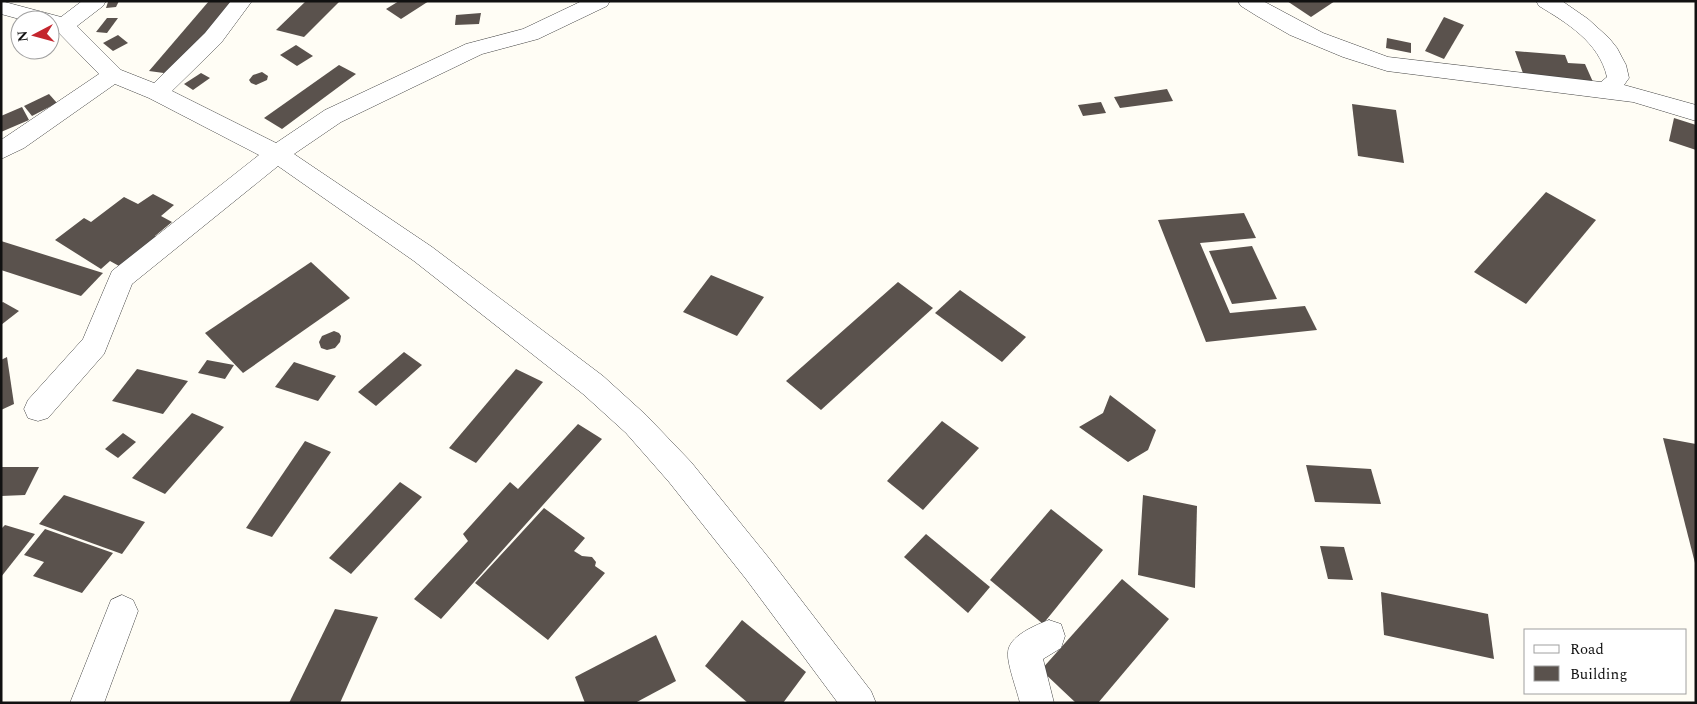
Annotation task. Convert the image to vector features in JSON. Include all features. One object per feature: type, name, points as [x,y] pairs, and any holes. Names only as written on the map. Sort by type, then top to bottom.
[{"type":"street","points":[[60,19],[96,1]]},
{"type":"street","points":[[157,93],[212,38],[242,1]]},
{"type":"street","points":[[38,409],[94,346],[121,278],[277,154],[333,116],[474,49],[530,34],[600,1]]},
{"type":"street","points":[[1248,1],[1317,39],[1387,64],[1634,94],[1696,112]]},
{"type":"street","points":[[1546,1],[1584,27],[1604,47],[1617,64],[1618,78],[1606,91]]},
{"type":"street","points":[[60,27],[113,75],[157,93],[277,154],[423,254],[593,385],[636,424],[680,472],[859,703]]},
{"type":"street","points":[[1,151],[113,75]]},
{"type":"street","points":[[87,703],[122,611]]},
{"type":"street","points":[[1037,703],[1024,652],[1049,636]]},
{"type":"building","points":[[119,1],[116,7],[106,8],[108,2]]},
{"type":"building","points":[[209,1],[232,1],[171,74],[149,71]]},
{"type":"building","points":[[306,1],[340,1],[304,37],[276,30]]},
{"type":"building","points":[[399,1],[429,1],[401,19],[386,9]]},
{"type":"building","points":[[1287,1],[1335,1],[1311,17]]},
{"type":"building","points":[[481,13],[479,24],[455,25],[456,15]]},
{"type":"building","points":[[1444,17],[1464,25],[1444,59],[1425,51]]},
{"type":"building","points":[[107,18],[118,18],[107,33],[96,32]]},
{"type":"building","points":[[118,35],[128,43],[113,51],[103,43]]},
{"type":"building","points":[[1387,38],[1411,43],[1411,53],[1386,48]]},
{"type":"building","points":[[296,45],[313,56],[297,66],[280,55]]},
{"type":"building","points":[[1515,51],[1565,55],[1568,63],[1585,64],[1593,82],[1524,76]]},
{"type":"building","points":[[339,65],[356,74],[282,129],[264,118]]},
{"type":"building","points":[[262,72],[268,76],[267,80],[256,85],[251,83],[249,80],[253,75]]},
{"type":"building","points":[[201,73],[210,78],[193,90],[184,84]]},
{"type":"building","points":[[1167,89],[1173,101],[1120,108],[1114,97]]},
{"type":"building","points":[[49,94],[57,103],[32,116],[24,106]]},
{"type":"building","points":[[1101,102],[1106,113],[1083,116],[1078,105]]},
{"type":"building","points":[[1352,104],[1396,110],[1404,163],[1358,156]]},
{"type":"building","points":[[22,107],[29,120],[1,132],[1,116]]},
{"type":"building","points":[[1674,118],[1696,125],[1696,150],[1669,141]]},
{"type":"building","points":[[1546,192],[1596,220],[1526,304],[1474,272]]},
{"type":"building","points":[[153,194],[174,205],[161,216],[172,222],[155,236],[159,238],[119,266],[110,261],[101,269],[55,240],[84,218],[91,222],[124,197],[138,204]]},
{"type":"building","points":[[1244,213],[1256,238],[1200,243],[1230,313],[1305,306],[1317,330],[1206,342],[1158,220]]},
{"type":"building","points":[[1,241],[103,273],[81,296],[1,270]]},
{"type":"building","points":[[1252,246],[1277,299],[1232,304],[1209,251]]},
{"type":"building","points":[[311,262],[350,298],[243,373],[205,333]]},
{"type":"building","points":[[711,275],[764,297],[737,336],[683,312]]},
{"type":"building","points":[[898,282],[933,308],[821,410],[786,381]]},
{"type":"building","points":[[960,290],[1026,337],[1002,362],[935,313]]},
{"type":"building","points":[[3,302],[19,311],[1,325],[1,303]]},
{"type":"building","points":[[334,331],[341,336],[340,342],[335,348],[327,350],[321,348],[319,342],[322,336]]},
{"type":"building","points":[[404,352],[422,365],[376,406],[358,392]]},
{"type":"building","points":[[7,357],[14,404],[1,410],[1,360]]},
{"type":"building","points":[[207,360],[234,365],[225,379],[198,373]]},
{"type":"building","points":[[294,362],[336,376],[318,401],[275,387]]},
{"type":"building","points":[[137,369],[188,381],[163,414],[112,401]]},
{"type":"building","points":[[516,369],[543,382],[476,463],[449,448]]},
{"type":"building","points":[[1110,395],[1156,430],[1148,450],[1128,462],[1079,427],[1103,413]]},
{"type":"building","points":[[192,413],[224,427],[165,494],[132,478]]},
{"type":"building","points":[[942,421],[979,448],[923,510],[887,481]]},
{"type":"building","points":[[578,424],[602,439],[441,619],[414,599],[468,541],[463,534],[510,482],[518,489]]},
{"type":"building","points":[[123,433],[136,442],[118,458],[105,449]]},
{"type":"building","points":[[1663,438],[1696,444],[1696,563],[1695,563]]},
{"type":"building","points":[[305,441],[331,452],[272,537],[246,528]]},
{"type":"building","points":[[1306,465],[1371,469],[1381,504],[1315,502]]},
{"type":"building","points":[[1,467],[39,467],[25,495],[1,496]]},
{"type":"building","points":[[400,482],[422,497],[351,574],[329,558]]},
{"type":"building","points":[[64,495],[145,522],[122,554],[39,524]]},
{"type":"building","points":[[1143,495],[1197,506],[1195,588],[1138,575]]},
{"type":"building","points":[[544,508],[585,538],[574,551],[582,556],[592,557],[596,562],[595,566],[605,573],[548,640],[475,583]]},
{"type":"building","points":[[1051,509],[1103,550],[1043,624],[990,580]]},
{"type":"building","points":[[5,525],[35,534],[1,577],[1,529]]},
{"type":"building","points":[[45,529],[113,553],[82,593],[33,576],[44,562],[24,555]]},
{"type":"building","points":[[926,534],[990,587],[968,613],[904,557]]},
{"type":"building","points":[[1320,546],[1344,547],[1353,580],[1328,579]]},
{"type":"building","points":[[1122,579],[1169,619],[1098,703],[1076,703],[1041,670]]},
{"type":"building","points":[[1381,592],[1488,614],[1494,659],[1384,635]]},
{"type":"building","points":[[335,609],[378,617],[340,703],[289,703]]},
{"type":"building","points":[[742,620],[806,672],[783,703],[748,703],[705,666]]},
{"type":"building","points":[[656,635],[676,681],[635,703],[585,703],[575,677]]}]
